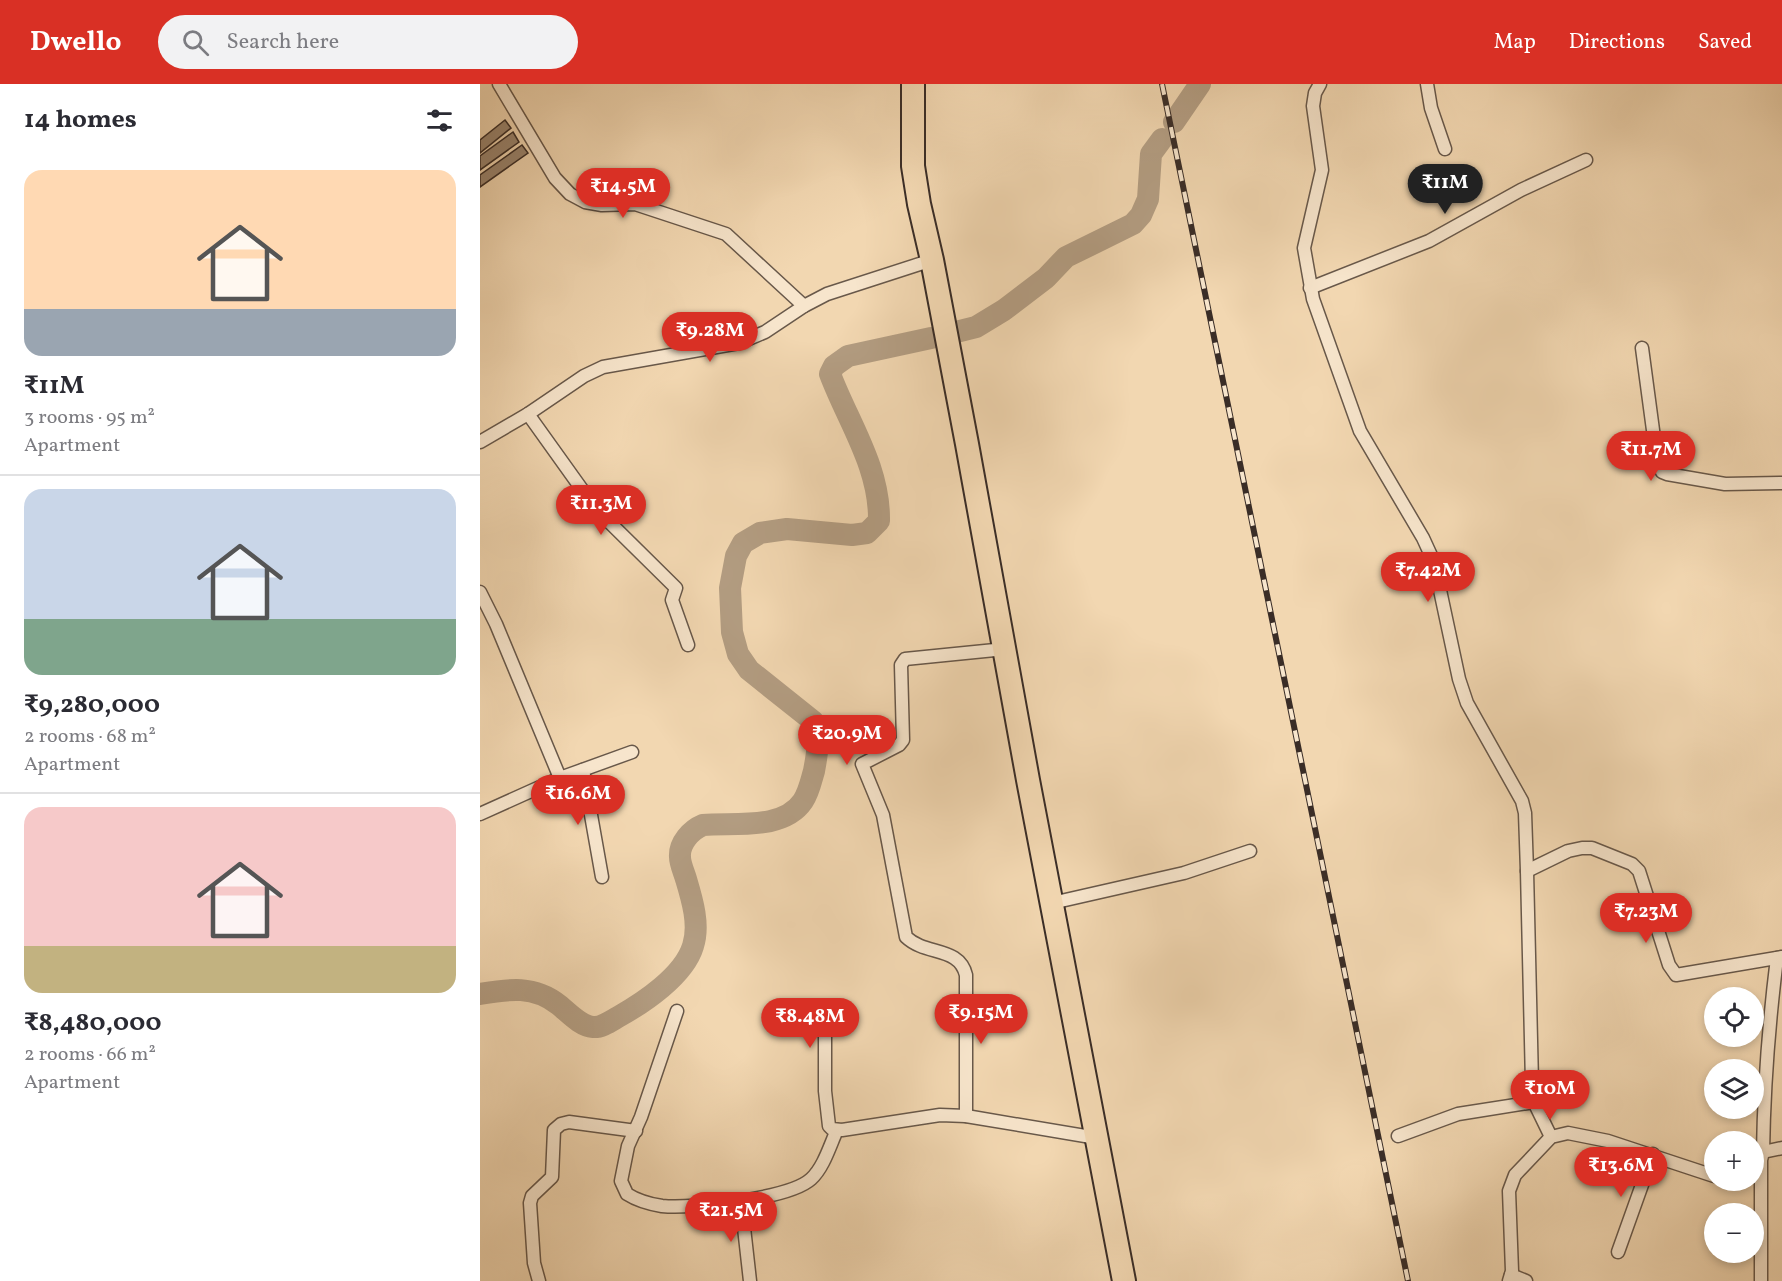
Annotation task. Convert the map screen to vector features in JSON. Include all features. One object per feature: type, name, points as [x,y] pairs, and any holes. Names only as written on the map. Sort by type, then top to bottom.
[{"type":"highway","points":[[914,84],[914,166],[919,204],[932,260],[1124,1281]]},
{"type":"street","points":[[499,84],[555,178],[570,194],[585,202],[602,205],[635,204],[726,234],[804,306]]},
{"type":"street","points":[[1320,84],[1315,93],[1313,106],[1322,170],[1304,248],[1310,288],[1360,431],[1423,538],[1434,562],[1464,697],[1522,801],[1525,813],[1532,1083],[1534,1102],[1551,1137]]},
{"type":"street","points":[[1427,84],[1430,104],[1445,149]]},
{"type":"street","points":[[1310,288],[1424,243],[1521,190],[1586,160]]},
{"type":"street","points":[[480,442],[528,414],[584,376],[603,367],[739,343],[765,332],[827,294],[932,260]]},
{"type":"street","points":[[1642,348],[1657,460],[1662,472],[1725,484],[1782,483]]},
{"type":"street","points":[[528,414],[596,509],[676,588],[672,600],[688,645]]},
{"type":"street","points":[[480,592],[496,624],[560,778]]},
{"type":"street","points":[[966,1116],[966,975],[964,968],[955,957],[922,948],[913,944],[906,937],[883,815],[862,764],[903,740],[901,665],[905,659],[1005,649]]},
{"type":"street","points":[[480,814],[560,778],[632,752]]},
{"type":"street","points":[[583,770],[602,877]]},
{"type":"street","points":[[1527,871],[1576,848],[1592,848],[1632,864],[1639,871],[1669,965],[1676,975],[1779,958],[1763,1131]]},
{"type":"street","points":[[1052,903],[1184,873],[1250,851]]},
{"type":"street","points":[[825,1008],[825,1091],[829,1126],[832,1129],[940,1115],[966,1116],[1097,1138]]},
{"type":"street","points":[[677,1011],[636,1131],[628,1146],[621,1182],[627,1194],[648,1203],[674,1206],[757,1199],[802,1185],[815,1174],[837,1130]]},
{"type":"street","points":[[1398,1136],[1458,1114],[1534,1102]]},
{"type":"street","points":[[538,1281],[534,1263],[530,1203],[532,1196],[552,1178],[554,1130],[561,1124],[569,1122],[636,1131]]},
{"type":"street","points":[[1526,1281],[1510,1278],[1509,1191],[1515,1175],[1551,1137],[1568,1133],[1608,1141],[1704,1172]]},
{"type":"street","points":[[1764,1152],[1782,1149]]},
{"type":"street","points":[[1618,1252],[1653,1154]]},
{"type":"street","points":[[1757,1191],[1761,1281]]},
{"type":"street","points":[[741,1201],[750,1281]]},
{"type":"building","points":[[505,120],[511,128],[480,153],[480,140]]},
{"type":"building","points":[[513,132],[519,142],[480,170],[480,156]]},
{"type":"building","points":[[522,145],[528,153],[480,187],[480,175]]},
{"type":"waterway","points":[[1174,122],[1200,84]]},
{"type":"waterway","points":[[956,332],[976,327],[1004,310],[1046,278],[1066,257],[1133,224],[1141,215],[1148,199],[1151,154],[1162,139]]},
{"type":"waterway","points":[[480,994],[511,990],[531,991],[550,999],[579,1021],[593,1027],[606,1024],[628,1011],[662,988],[681,968],[693,946],[696,929],[694,912],[680,857],[681,847],[687,838],[703,825],[757,823],[783,817],[794,811],[803,801],[814,771],[818,746],[815,727],[813,721],[749,670],[738,654],[732,632],[730,588],[736,556],[743,543],[760,533],[787,529],[852,535],[867,533],[879,521],[878,501],[869,463],[830,374],[834,366],[848,356],[931,338]]},
{"type":"railway","points":[[1162,84],[1408,1281]]}]
